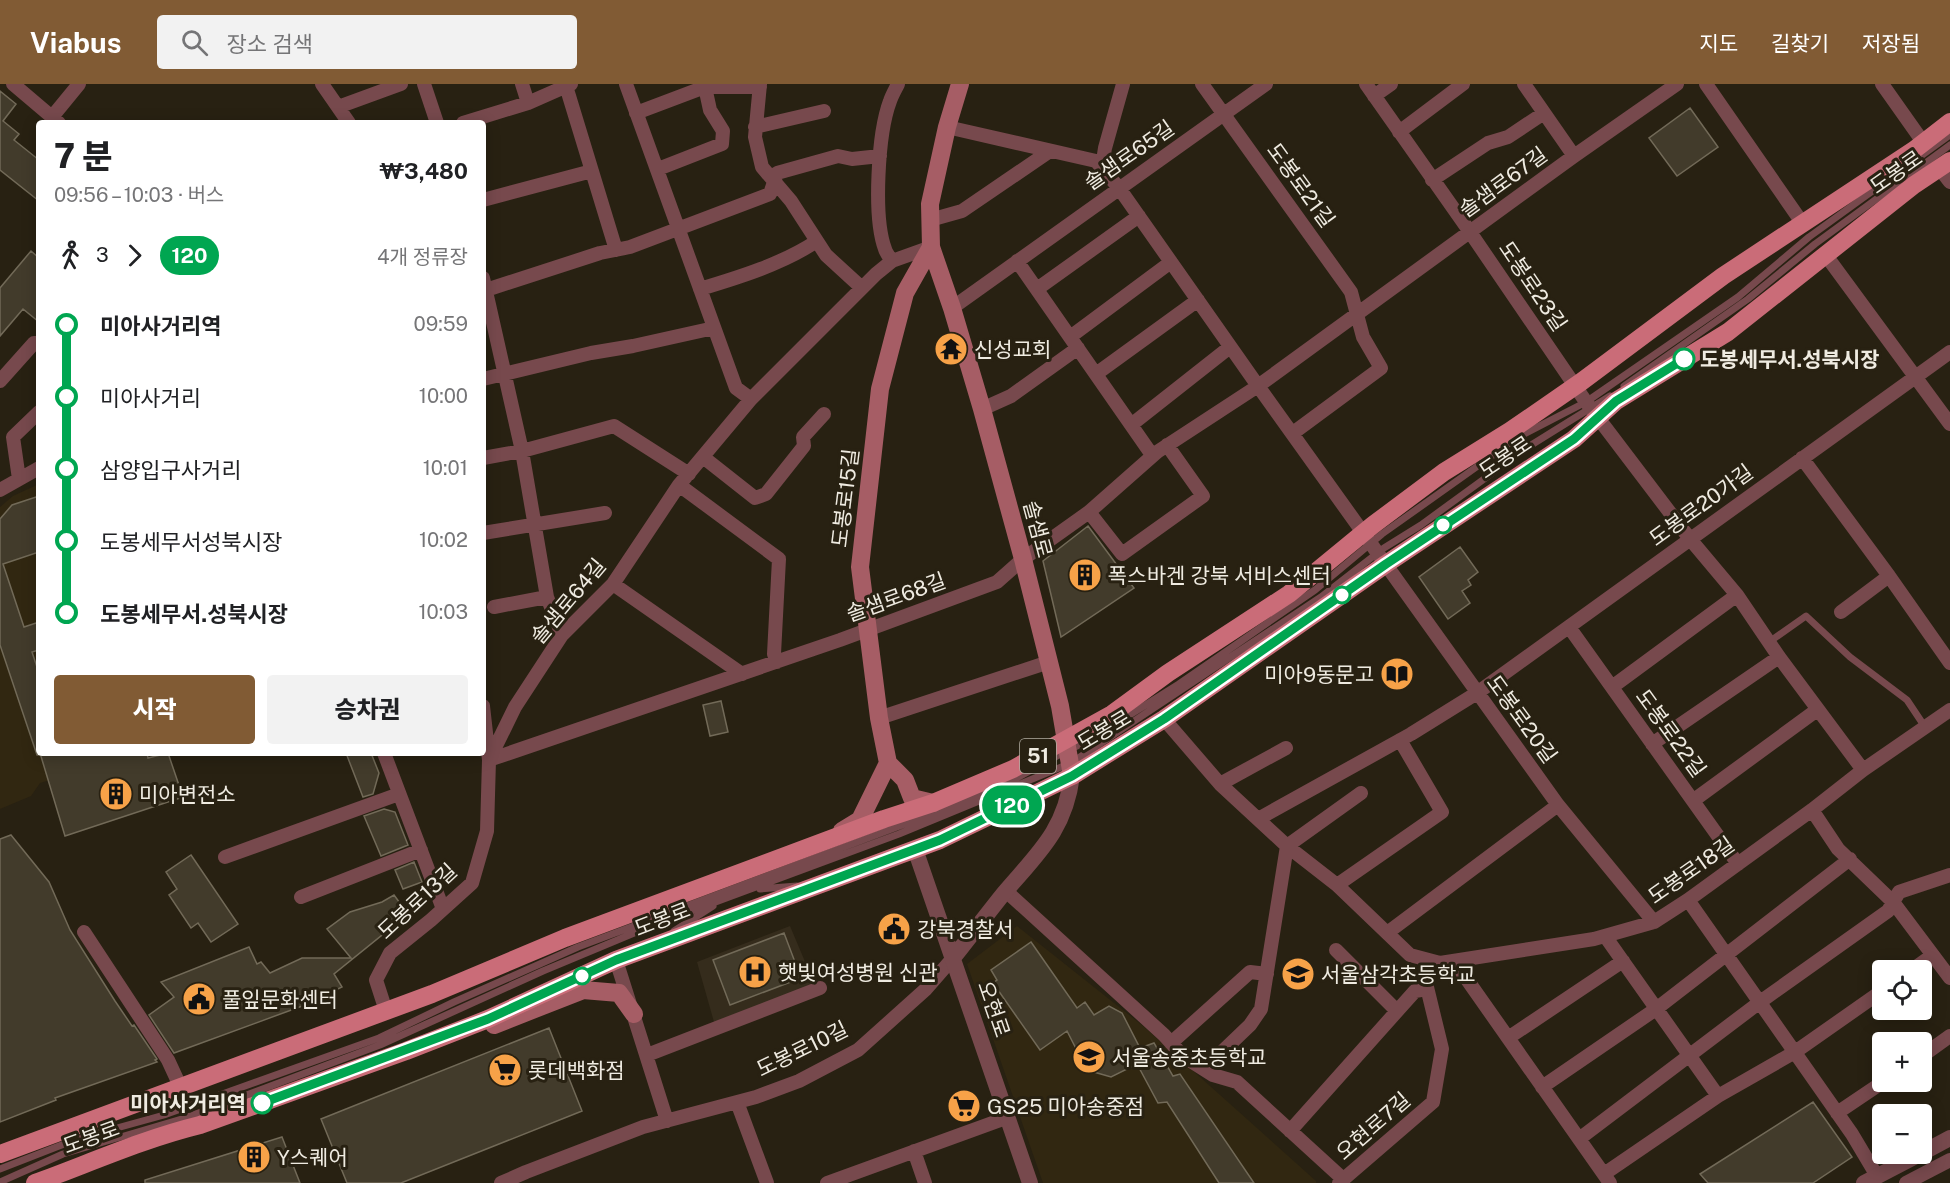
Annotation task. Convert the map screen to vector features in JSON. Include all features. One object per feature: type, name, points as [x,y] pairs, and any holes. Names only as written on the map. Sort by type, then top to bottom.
[{"type":"main road","name":"솔샘로","points":[[960,84],[947,127],[930,204],[931,247],[982,409],[1023,559],[1049,662],[1069,757]]},
{"type":"main road","name":"도봉로","points":[[0,1154],[432,994],[565,938],[784,856],[832,845],[1013,769],[1069,757],[1164,719],[1375,548],[1444,472],[1510,431],[1575,386],[1723,276],[1803,224],[1950,122]]},
{"type":"main road","name":"도봉로","points":[[38,1182],[97,1158],[170,1132],[200,1125],[420,1045],[488,1019],[616,960],[961,830],[1069,757],[1112,714],[1168,673],[1289,594],[1574,439],[1591,409],[1616,401],[1728,332],[1914,185],[1947,171]]},
{"type":"main road","name":"도봉로15길","points":[[888,763],[879,718],[860,567],[880,389],[905,293],[931,247]]},
{"type":"main road","points":[[832,845],[860,820],[888,763],[905,780],[912,798],[933,803]]},
{"type":"main road","points":[[420,1045],[487,1027],[583,990],[618,993],[634,1014]]},
{"type":"street","points":[[13,84],[56,120],[79,84]]},
{"type":"street","points":[[322,84],[347,120]]},
{"type":"street","points":[[338,106],[401,84]]},
{"type":"street","points":[[424,84],[436,120]]},
{"type":"street","points":[[522,84],[528,103]]},
{"type":"street","points":[[626,84],[736,387],[751,399]]},
{"type":"street","points":[[1102,167],[1104,148],[1123,84]]},
{"type":"street","name":"도봉로21길","points":[[1202,84],[1351,292],[1356,315]]},
{"type":"street","name":"솔샘로65길","points":[[952,308],[1266,84]]},
{"type":"street","name":"도봉로23길","points":[[1366,84],[1591,409],[1690,540],[1737,595],[1779,657],[1863,770]]},
{"type":"street","points":[[1374,96],[1391,84]]},
{"type":"street","points":[[1399,132],[1463,84]]},
{"type":"street","points":[[1524,84],[1574,156]]},
{"type":"street","name":"솔샘로67길","points":[[1023,559],[1089,512],[1152,455],[1258,386],[1574,156],[1677,84]]},
{"type":"street","points":[[1706,84],[1803,224]]},
{"type":"street","points":[[1882,84],[1923,142]]},
{"type":"street","points":[[473,120],[528,103],[568,85],[616,250]]},
{"type":"street","points":[[892,261],[885,250],[879,219],[880,156],[889,102],[896,85]]},
{"type":"street","points":[[636,113],[700,87],[760,86],[755,137],[762,167],[790,201],[826,255],[862,288]]},
{"type":"street","points":[[658,169],[722,144],[723,131],[700,87]]},
{"type":"street","points":[[755,127],[824,111]]},
{"type":"street","points":[[1432,180],[1488,143],[1508,137],[1544,113]]},
{"type":"street","points":[[947,127],[1096,161],[1102,167]]},
{"type":"street","points":[[930,220],[962,211],[1050,151]]},
{"type":"street","points":[[486,285],[600,253],[630,247],[680,229],[770,194],[777,173],[838,156],[852,159],[880,156]]},
{"type":"street","name":"도봉로20길","points":[[1102,167],[1558,805],[1654,922]]},
{"type":"street","points":[[486,199],[592,171]]},
{"type":"street","points":[[1036,289],[1138,216]]},
{"type":"street","points":[[700,289],[796,255],[817,242]]},
{"type":"street","name":"솔샘로64길","points":[[489,760],[515,707],[562,635],[613,584],[679,486],[751,399],[892,261],[931,247]]},
{"type":"street","points":[[1825,254],[1950,424]]},
{"type":"street","points":[[1017,261],[1152,455]]},
{"type":"street","points":[[982,409],[1011,396],[1171,262]]},
{"type":"street","points":[[486,294],[522,451],[547,597],[562,635]]},
{"type":"street","points":[[1096,374],[1198,300]]},
{"type":"street","points":[[1293,434],[1381,368],[1363,337],[1356,315]]},
{"type":"street","points":[[486,378],[591,353],[714,328]]},
{"type":"street","points":[[0,381],[36,343]]},
{"type":"street","points":[[1131,425],[1230,347]]},
{"type":"street","name":"도봉로20가길","points":[[1258,819],[1400,740],[1478,693],[1950,352]]},
{"type":"street","points":[[702,458],[755,498],[766,494],[804,446],[803,437],[824,414]]},
{"type":"street","points":[[19,479],[13,437],[36,415]]},
{"type":"street","points":[[486,457],[522,451],[614,426],[688,474]]},
{"type":"street","points":[[1089,512],[1122,554],[1203,496],[1167,445]]},
{"type":"street","points":[[1802,458],[1950,663]]},
{"type":"street","points":[[0,490],[36,470]]},
{"type":"street","points":[[679,486],[779,560],[774,654],[777,662]]},
{"type":"street","points":[[486,533],[604,513]]},
{"type":"street","name":"솔샘로68길","points":[[489,760],[777,662],[997,582],[1023,559]]},
{"type":"street","points":[[1841,612],[1889,576]]},
{"type":"street","points":[[613,584],[742,674]]},
{"type":"street","points":[[1612,687],[1737,595]]},
{"type":"street","points":[[494,607],[547,597]]},
{"type":"street","name":"도봉로22길","points":[[1569,627],[1738,864]]},
{"type":"street","points":[[1652,744],[1779,657]]},
{"type":"street","points":[[879,718],[1049,662]]},
{"type":"street","points":[[1694,800],[1818,710]]},
{"type":"street","name":"도봉로18길","points":[[1164,719],[1220,784],[1287,846],[1336,885],[1410,955],[1440,963],[1605,936],[1654,922],[1688,900],[1863,770],[1950,710]]},
{"type":"street","name":"도봉로13길","points":[[386,1011],[376,980],[390,953],[472,883],[487,831],[489,760],[486,736]]},
{"type":"street","points":[[1336,885],[1442,812],[1400,740]]},
{"type":"street","points":[[1220,784],[1286,748]]},
{"type":"street","points":[[385,756],[443,909]]},
{"type":"street","name":"도봉로10길","points":[[501,1183],[643,1127],[737,1102],[799,1081],[858,1050],[926,989],[1046,846],[1064,809],[1069,757]]},
{"type":"street","points":[[225,857],[399,794]]},
{"type":"street","points":[[1204,1069],[1250,1025],[1261,1009],[1287,846],[1361,794]]},
{"type":"street","points":[[1387,933],[1558,805]]},
{"type":"street","points":[[1812,810],[1838,849],[1893,902],[1950,978]]},
{"type":"street","name":"오현로","points":[[915,849],[1030,1183]]},
{"type":"street","points":[[301,897],[421,850]]},
{"type":"street","points":[[1542,1087],[1656,1009],[1850,859]]},
{"type":"street","points":[[1579,1139],[1760,1002],[1888,910],[1899,892],[1950,875]]},
{"type":"street","points":[[1006,891],[1183,1056],[1213,1075],[1237,1082],[1341,1181]]},
{"type":"street","points":[[1688,900],[1837,1113],[1870,1180],[1900,1164]]},
{"type":"street","points":[[84,932],[168,1060],[180,1086]]},
{"type":"street","points":[[1605,936],[1718,1096]]},
{"type":"street","points":[[1336,950],[1397,1011]]},
{"type":"street","points":[[1927,960],[1933,956]]},
{"type":"street","points":[[616,960],[667,1121]]},
{"type":"street","name":"오현로7길","points":[[1341,1181],[1433,1102],[1442,1049],[1425,979],[1428,960]]},
{"type":"street","points":[[1454,961],[1607,1179],[1718,1096],[1795,1052],[1872,998]]},
{"type":"street","points":[[1508,1038],[1623,961]]},
{"type":"street","points":[[1171,1043],[1250,972],[1267,974]]},
{"type":"street","points":[[647,1055],[820,988]]},
{"type":"street","points":[[1290,1131],[1415,991],[1427,989]]},
{"type":"street","points":[[1932,1049],[1950,1036]]},
{"type":"street","points":[[1837,1113],[1872,1089]]},
{"type":"street","points":[[737,1102],[767,1183]]},
{"type":"street","points":[[827,1183],[1006,1118]]},
{"type":"street","points":[[1932,1147],[1950,1138]]},
{"type":"street","points":[[914,1151],[925,1183]]},
{"type":"street","points":[[1906,1183],[1950,1160]]},
{"type":"lane","points":[[1591,409],[1737,297],[1809,237],[1950,135]]},
{"type":"lane","points":[[1375,548],[1520,436],[1591,409],[1748,299],[1815,244],[1950,145]]},
{"type":"lane","points":[[1769,642],[1806,616],[1850,657],[1907,700],[1925,727]]},
{"type":"lane","points":[[0,1169],[77,1139],[164,1115],[379,1038],[578,947],[832,845],[869,839],[974,798],[1069,757]]},
{"type":"lane","points":[[0,1182],[63,1154],[185,1118],[380,1045],[543,971],[651,926],[899,834],[1069,757]]},
{"type":"lane","points":[[869,839],[909,811]]},
{"type":"lane","points":[[752,889],[821,883]]},
{"type":"lane","points":[[638,952],[724,899]]},
{"type":"shaded area","points":[[36,485],[36,756],[128,756],[40,783],[31,796],[0,809],[0,507],[13,496]]},
{"type":"shaded area","name":"햇빛여성병원 신관","points":[[790,926],[814,983],[716,1029],[697,962]]},
{"type":"shaded area","name":"서울송중초등학교","points":[[1017,926],[1143,1026],[1316,1183],[1043,1183],[967,964]]},
{"type":"building","points":[[0,91],[16,104],[3,121],[19,134],[14,140],[36,158],[36,199],[0,170]]},
{"type":"building","points":[[1690,108],[1718,147],[1677,176],[1649,138]]},
{"type":"building","points":[[31,251],[36,255],[36,320],[23,309],[0,336],[0,288]]},
{"type":"building","points":[[36,497],[36,553],[3,564],[24,627],[36,623],[36,651],[32,652],[36,664],[36,752],[0,645],[0,519],[12,505]]},
{"type":"building","name":"폭스바겐 강북 서비스센터","points":[[1088,526],[1134,588],[1061,637],[1043,561]]},
{"type":"building","points":[[1460,547],[1478,572],[1468,580],[1471,585],[1462,591],[1470,603],[1448,619],[1419,577]]},
{"type":"building","points":[[721,701],[728,732],[710,736],[703,705]]},
{"type":"building","name":"미아변전소","points":[[41,756],[148,756],[148,758],[169,756],[183,797],[65,836]]},
{"type":"building","points":[[347,756],[372,756],[379,773],[373,794],[363,797]]},
{"type":"building","points":[[384,809],[395,812],[408,845],[381,856],[364,816]]},
{"type":"building","points":[[11,835],[49,882],[70,930],[157,1062],[55,1098],[56,1100],[0,1122],[0,839]]},
{"type":"building","points":[[191,855],[238,924],[211,942],[198,923],[191,928],[169,895],[177,889],[166,872]]},
{"type":"building","points":[[414,862],[422,882],[403,889],[395,870]]},
{"type":"building","points":[[394,895],[408,914],[334,974],[342,987],[305,1005],[174,1053],[149,1015],[174,997],[161,982],[249,947],[257,964],[261,962],[270,973],[302,958],[351,958],[327,929],[350,912],[382,902]]},
{"type":"building","points":[[784,933],[801,978],[730,1005],[713,960]]},
{"type":"building","points":[[1031,942],[1077,1008],[1085,1002],[1094,1015],[1109,1006],[1122,1013],[1140,1048],[1154,1043],[1173,1076],[1180,1074],[1254,1183],[1219,1183],[1167,1102],[1158,1103],[1137,1064],[1111,1077],[1087,1070],[1067,1031],[1040,1050],[993,983],[997,980],[991,970]]},
{"type":"building","name":"롯데백화점","points":[[549,1028],[582,1111],[401,1183],[347,1183],[321,1119]]},
{"type":"building","points":[[1813,1102],[1852,1157],[1813,1183],[1708,1183],[1700,1174]]},
{"type":"building","name":"Y스퀘어","points":[[282,1137],[300,1183],[145,1183],[145,1180]]},
{"type":"bus line","name":"120","points":[[262,1103],[488,1019],[616,960],[940,840],[1072,776],[1164,719],[1386,564],[1521,472],[1574,439],[1616,401],[1684,359]]},
{"type":"place","name":"신성교회","points":[[951,349]]},
{"type":"place","name":"도봉세무서.성북시장","points":[[1684,359]]},
{"type":"place","name":"폭스바겐 강북 서비스센터","points":[[1085,575]]},
{"type":"place","name":"미아9동문고","points":[[1397,674]]},
{"type":"place","name":"미아변전소","points":[[116,794]]},
{"type":"place","name":"강북경찰서","points":[[894,929]]},
{"type":"place","name":"햇빛여성병원 신관","points":[[755,972]]},
{"type":"place","name":"서울삼각초등학교","points":[[1298,974]]},
{"type":"place","name":"풀잎문화센터","points":[[199,999]]},
{"type":"place","name":"서울송중초등학교","points":[[1089,1057]]},
{"type":"place","name":"롯데백화점","points":[[505,1070]]},
{"type":"place","name":"미아사거리역","points":[[262,1103]]},
{"type":"place","name":"GS25 미아송중점","points":[[964,1106]]},
{"type":"place","name":"Y스퀘어","points":[[254,1157]]}]
